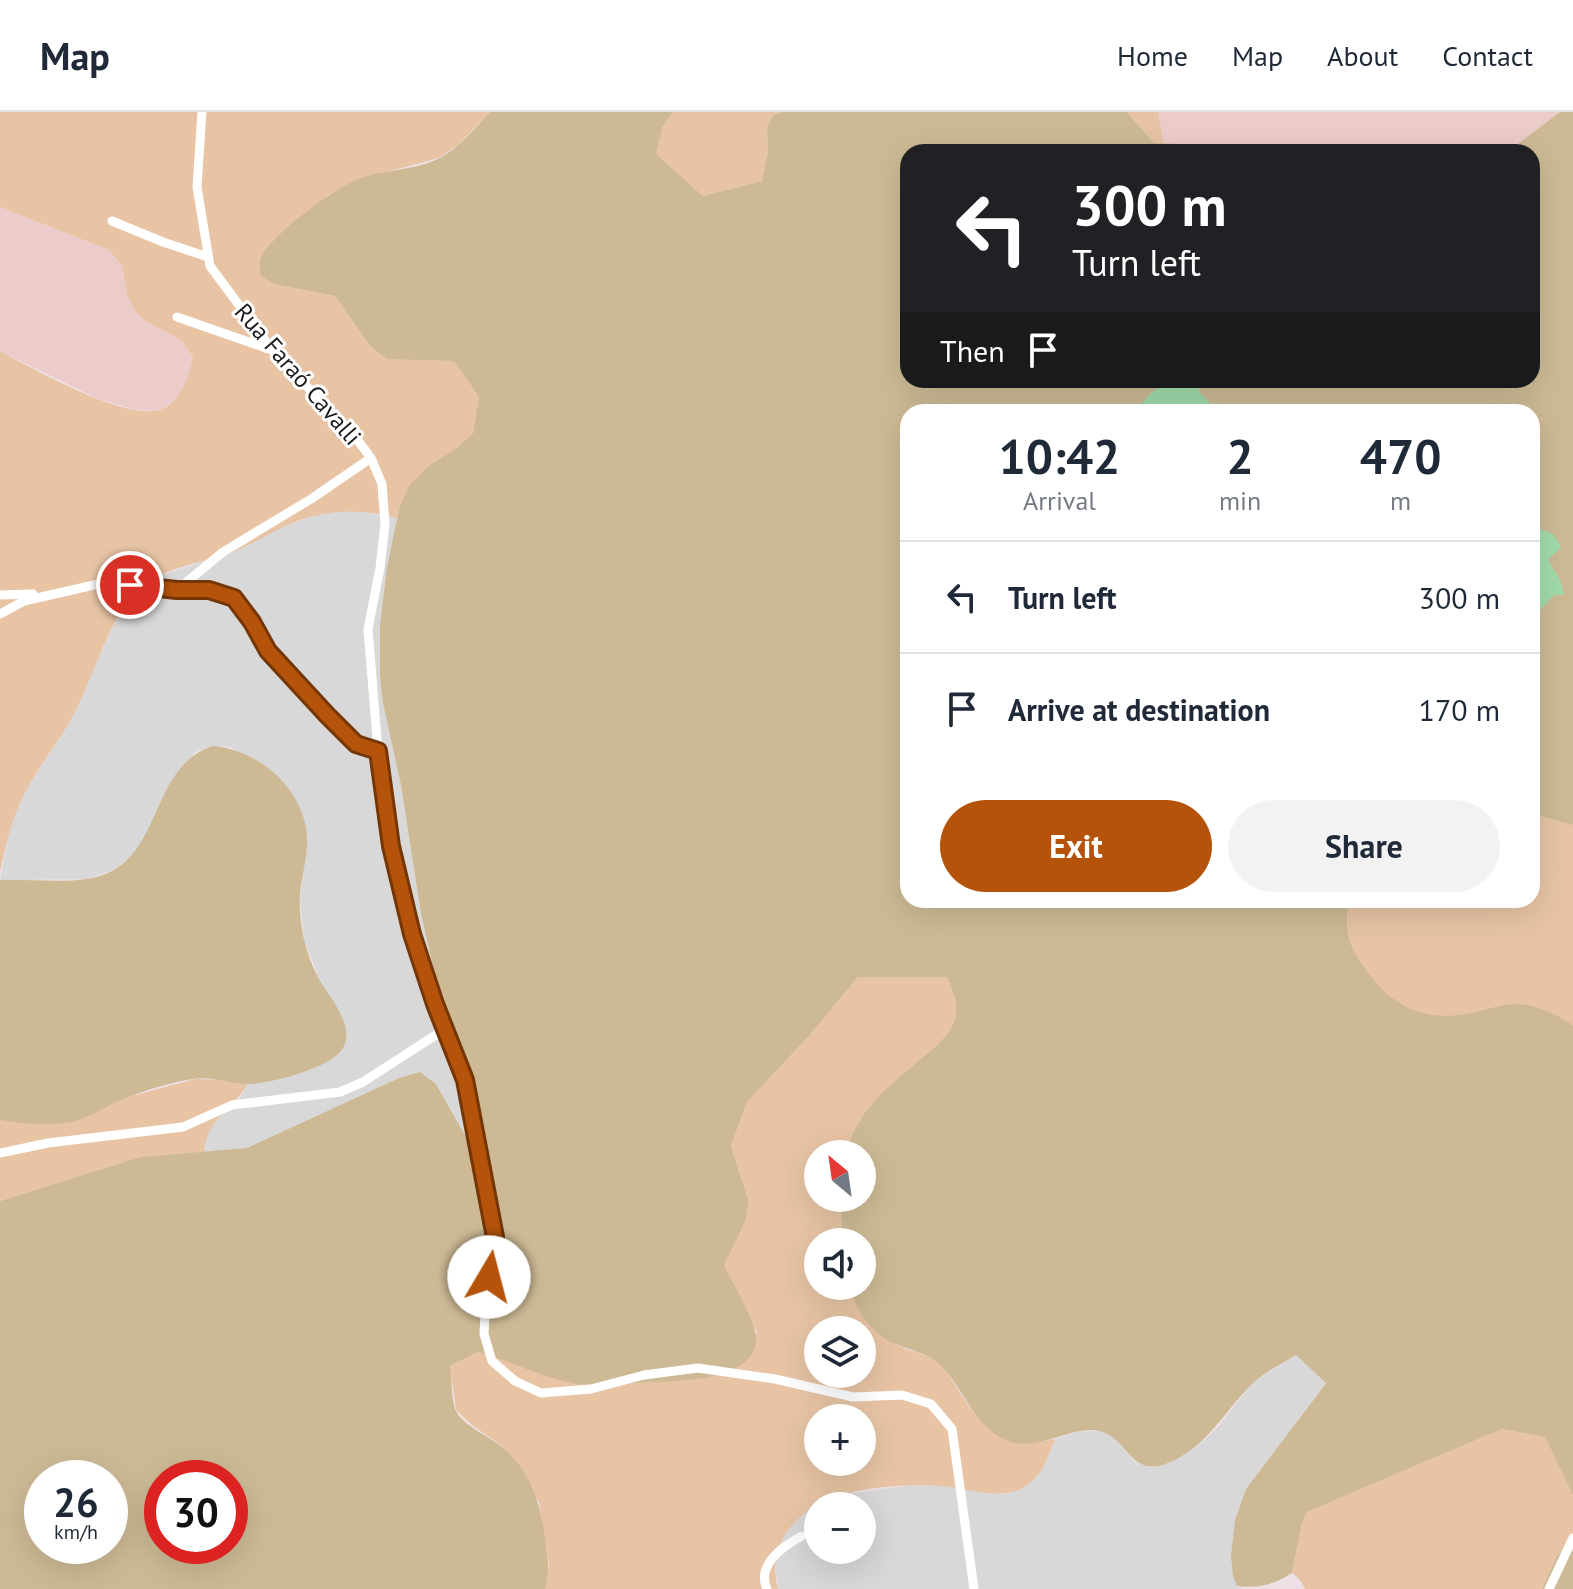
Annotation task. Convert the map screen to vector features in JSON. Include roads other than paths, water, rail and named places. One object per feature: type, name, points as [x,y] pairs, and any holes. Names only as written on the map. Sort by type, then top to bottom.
[{"type":"street","name":"Rua Faraó Cavalli","points":[[202,112],[197,187],[208,257],[223,286],[273,351],[356,438],[371,458],[382,484],[385,524],[368,629],[378,751],[391,846],[412,934],[465,1080],[495,1237],[486,1293],[484,1334],[492,1361],[515,1381],[541,1393],[591,1389],[644,1375],[698,1368],[775,1379],[853,1397],[902,1395],[931,1404],[952,1429],[974,1589]]},
{"type":"street","points":[[112,221],[208,257]]},
{"type":"street","points":[[177,317],[273,351]]},
{"type":"street","points":[[177,590],[223,552],[311,499],[371,458]]},
{"type":"street","points":[[0,614],[24,601],[107,582],[177,590],[209,590],[234,598],[268,651],[327,715],[356,744],[378,751]]},
{"type":"street","points":[[0,595],[54,593]]},
{"type":"street","points":[[0,1153],[48,1143],[183,1127],[232,1105],[340,1092],[374,1075],[445,1029]]},
{"type":"street","points":[[767,1589],[763,1581],[764,1570],[789,1543],[802,1536]]},
{"type":"street","points":[[1549,1589],[1573,1538]]}]
